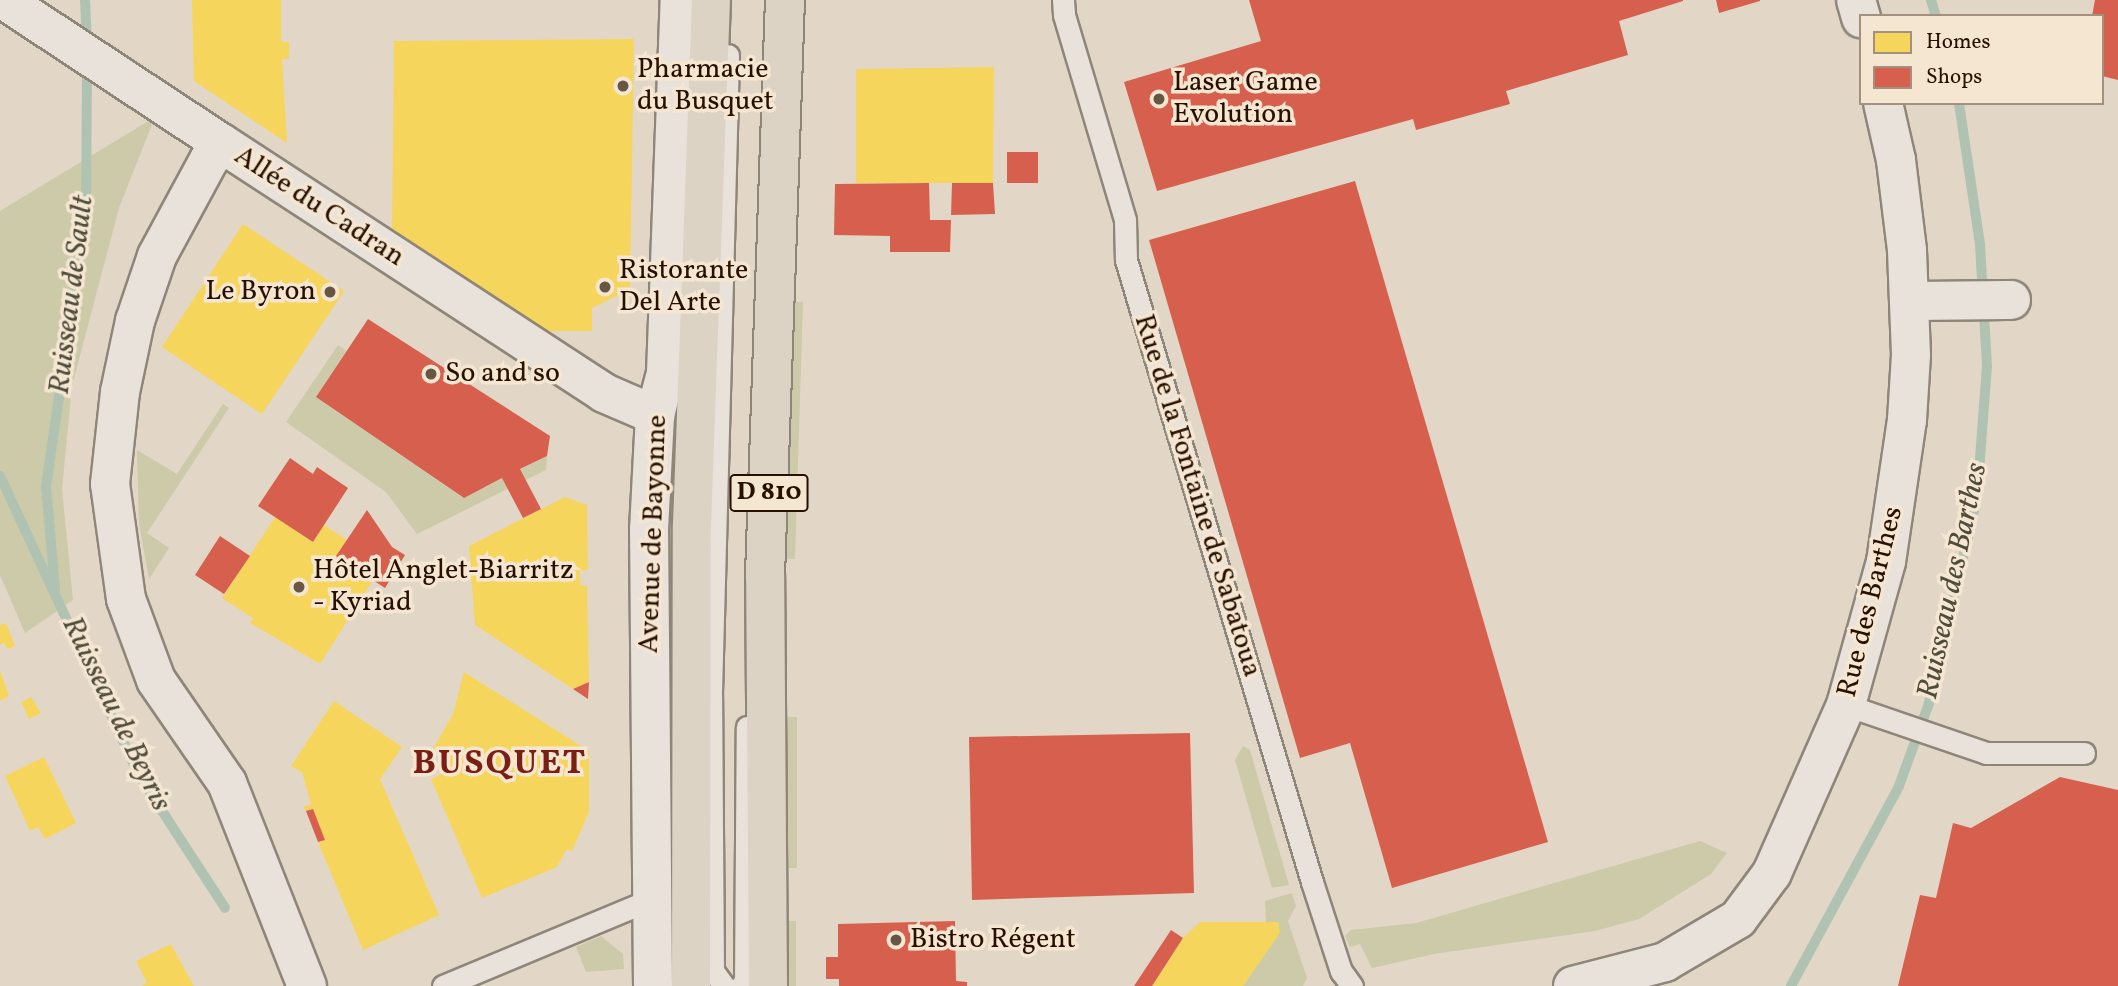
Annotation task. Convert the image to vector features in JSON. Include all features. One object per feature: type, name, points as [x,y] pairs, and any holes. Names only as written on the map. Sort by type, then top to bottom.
[{"type":"main road","name":"Avenue de Bayonne","points":[[691,986],[692,525],[711,0]]},
{"type":"main road","name":"D 810","points":[[768,986],[765,575],[785,0]]},
{"type":"street","points":[[4,0],[221,144]]},
{"type":"street","name":"Avenue de Bayonne","points":[[653,986],[649,530],[655,415],[666,373],[680,0]]},
{"type":"street","name":"Rue des Barthes","points":[[1589,985],[1665,962],[1738,919],[1772,873],[1846,705],[1877,601],[1900,485],[1910,301],[1896,160],[1883,105]]},
{"type":"street","name":"Allée du Cadran","points":[[307,986],[227,783],[156,680],[126,599],[110,484],[120,392],[135,321],[157,256],[221,144],[604,393],[655,415]]},
{"type":"street","points":[[1910,301],[2011,300]]},
{"type":"lane","points":[[724,986],[713,971],[711,693],[729,0]]},
{"type":"lane","points":[[741,986],[745,982],[749,556],[767,0]]},
{"type":"lane","name":"Rue de la Fontaine de Sabatoua","points":[[1063,0],[1064,15],[1125,219],[1126,260],[1312,882],[1341,971],[1352,986]]},
{"type":"lane","points":[[1846,705],[1986,753],[2084,753]]},
{"type":"lane","points":[[443,986],[652,899]]},
{"type":"shaded area","points":[[155,117],[119,208],[72,386],[62,489],[73,600],[25,633],[0,575],[0,211]]},
{"type":"shaded area","points":[[784,302],[803,302],[795,559],[776,558]]},
{"type":"shaded area","points":[[338,345],[346,351],[316,397],[463,498],[547,456],[546,470],[417,534],[386,492],[286,422]]},
{"type":"shaded area","points":[[223,404],[229,408],[147,533],[169,548],[149,579],[139,524],[137,450],[177,474]]},
{"type":"shaded area","points":[[778,717],[797,717],[797,868],[779,868]]},
{"type":"shaded area","points":[[1243,746],[1250,750],[1289,885],[1272,888],[1235,760]]},
{"type":"shaded area","points":[[1700,841],[1727,853],[1711,874],[1639,919],[1595,931],[1434,954],[1372,968],[1360,944],[1350,947],[1345,936],[1351,930],[1416,923]]},
{"type":"shaded area","points":[[1292,893],[1296,906],[1288,921],[1307,978],[1303,986],[1243,986],[1279,933],[1278,922],[1266,922],[1265,901]]},
{"type":"shaded area","points":[[780,921],[796,921],[796,986],[780,986]]},
{"type":"shaded area","points":[[601,936],[623,954],[624,969],[586,972],[576,947]]},
{"type":"building: Homes","points":[[192,0],[281,0],[281,42],[289,42],[289,59],[282,59],[287,143],[194,81]]},
{"type":"building: Homes","points":[[634,39],[630,289],[592,308],[592,331],[546,331],[392,229],[394,41]]},
{"type":"building: Homes","points":[[994,67],[993,183],[856,183],[856,69]]},
{"type":"building: Homes","points":[[243,224],[344,291],[262,414],[162,347]]},
{"type":"building: Homes","points":[[565,497],[587,505],[588,570],[580,570],[580,585],[587,586],[589,682],[573,689],[475,625],[469,546]]},
{"type":"building: Homes","name":"Hôtel Anglet-Biarritz - Kyriad","points":[[275,517],[313,542],[324,525],[347,540],[336,556],[373,580],[320,664],[250,623],[253,618],[222,598]]},
{"type":"building: Homes","points":[[6,623],[15,646],[8,649],[4,643],[0,645],[0,625]]},
{"type":"building: Homes","points":[[0,670],[9,696],[0,701]]},
{"type":"building: Homes","points":[[464,672],[589,751],[589,812],[572,851],[567,849],[557,867],[482,898],[431,779],[442,774],[445,756],[433,749],[453,714]]},
{"type":"building: Homes","points":[[31,697],[41,713],[29,719],[21,702]]},
{"type":"building: Homes","points":[[334,701],[402,747],[380,779],[439,915],[363,950],[318,842],[325,840],[313,809],[306,811],[303,807],[311,804],[302,772],[291,766]]},
{"type":"building: Homes","points":[[44,757],[76,823],[45,839],[38,827],[30,831],[5,776]]},
{"type":"building: Homes","points":[[1200,922],[1278,922],[1280,933],[1243,986],[1152,986],[1183,938]]},
{"type":"building: Homes","points":[[171,944],[194,986],[141,986],[147,983],[136,961]]},
{"type":"building: Shops","points":[[1249,0],[1683,1],[1619,21],[1628,55],[1506,91],[1510,104],[1416,130],[1413,119],[1157,191],[1124,82],[1261,41]]},
{"type":"building: Shops","points":[[1716,0],[1760,0],[1760,1],[1719,13]]},
{"type":"building: Shops","points":[[2095,0],[2118,0],[2118,80],[2104,76],[2104,14],[2092,14]]},
{"type":"building: Shops","points":[[1007,152],[1038,152],[1038,183],[1007,183]]},
{"type":"building: Shops","points":[[1355,181],[1548,842],[1392,888],[1350,743],[1300,758],[1149,240]]},
{"type":"building: Shops","points":[[929,183],[930,220],[951,220],[950,252],[890,252],[890,236],[834,235],[835,184]]},
{"type":"building: Shops","points":[[952,183],[993,183],[995,214],[951,215]]},
{"type":"building: Shops","points":[[368,319],[550,436],[547,456],[520,469],[541,509],[523,518],[502,478],[464,498],[316,397]]},
{"type":"building: Shops","points":[[290,458],[313,474],[317,467],[348,488],[313,542],[258,506]]},
{"type":"building: Shops","points":[[367,510],[392,547],[405,555],[385,588],[336,556]]},
{"type":"building: Shops","points":[[220,536],[250,556],[224,594],[195,575]]},
{"type":"building: Shops","points":[[589,682],[588,699],[573,689]]},
{"type":"building: Shops","points":[[1190,733],[1194,893],[972,900],[969,737]]},
{"type":"building: Shops","points":[[2060,777],[2118,790],[2118,986],[1898,986],[1920,895],[1936,898],[1953,823],[1971,828]]},
{"type":"building: Shops","points":[[313,809],[325,840],[318,842],[306,811]]},
{"type":"building: Shops","name":"Bistro Régent","points":[[955,921],[956,981],[967,982],[967,986],[839,986],[839,979],[826,979],[826,957],[838,957],[838,924]]},
{"type":"building: Shops","points":[[1171,930],[1183,938],[1152,986],[1134,986]]},
{"type":"waterway","name":"Ruisseau de Sault","points":[[85,0],[87,44]]},
{"type":"waterway","name":"Ruisseau des Barthes","points":[[1931,0],[1935,14]]},
{"type":"waterway","name":"Ruisseau de Sault","points":[[55,590],[46,486],[86,213],[87,64]]},
{"type":"waterway","name":"Ruisseau des Barthes","points":[[1791,986],[1899,786],[1929,703],[1977,498],[1987,366],[1980,244],[1959,105]]},
{"type":"waterway","name":"Ruisseau de Beyris","points":[[0,476],[140,777],[225,908]]},
{"type":"place","name":"Pharmacie du Busquet","points":[[623,86]]},
{"type":"place","name":"Laser Game Evolution","points":[[1159,99]]},
{"type":"place","name":"Ristorante Del Arte","points":[[605,287]]},
{"type":"place","name":"Le Byron","points":[[330,292]]},
{"type":"place","name":"So and so","points":[[431,374]]},
{"type":"place","name":"Hôtel Anglet-Biarritz - Kyriad","points":[[299,587]]},
{"type":"place","name":"Bistro Régent","points":[[896,940]]},
{"type":"district","name":"BUSQUET","points":[[500,764]]}]
